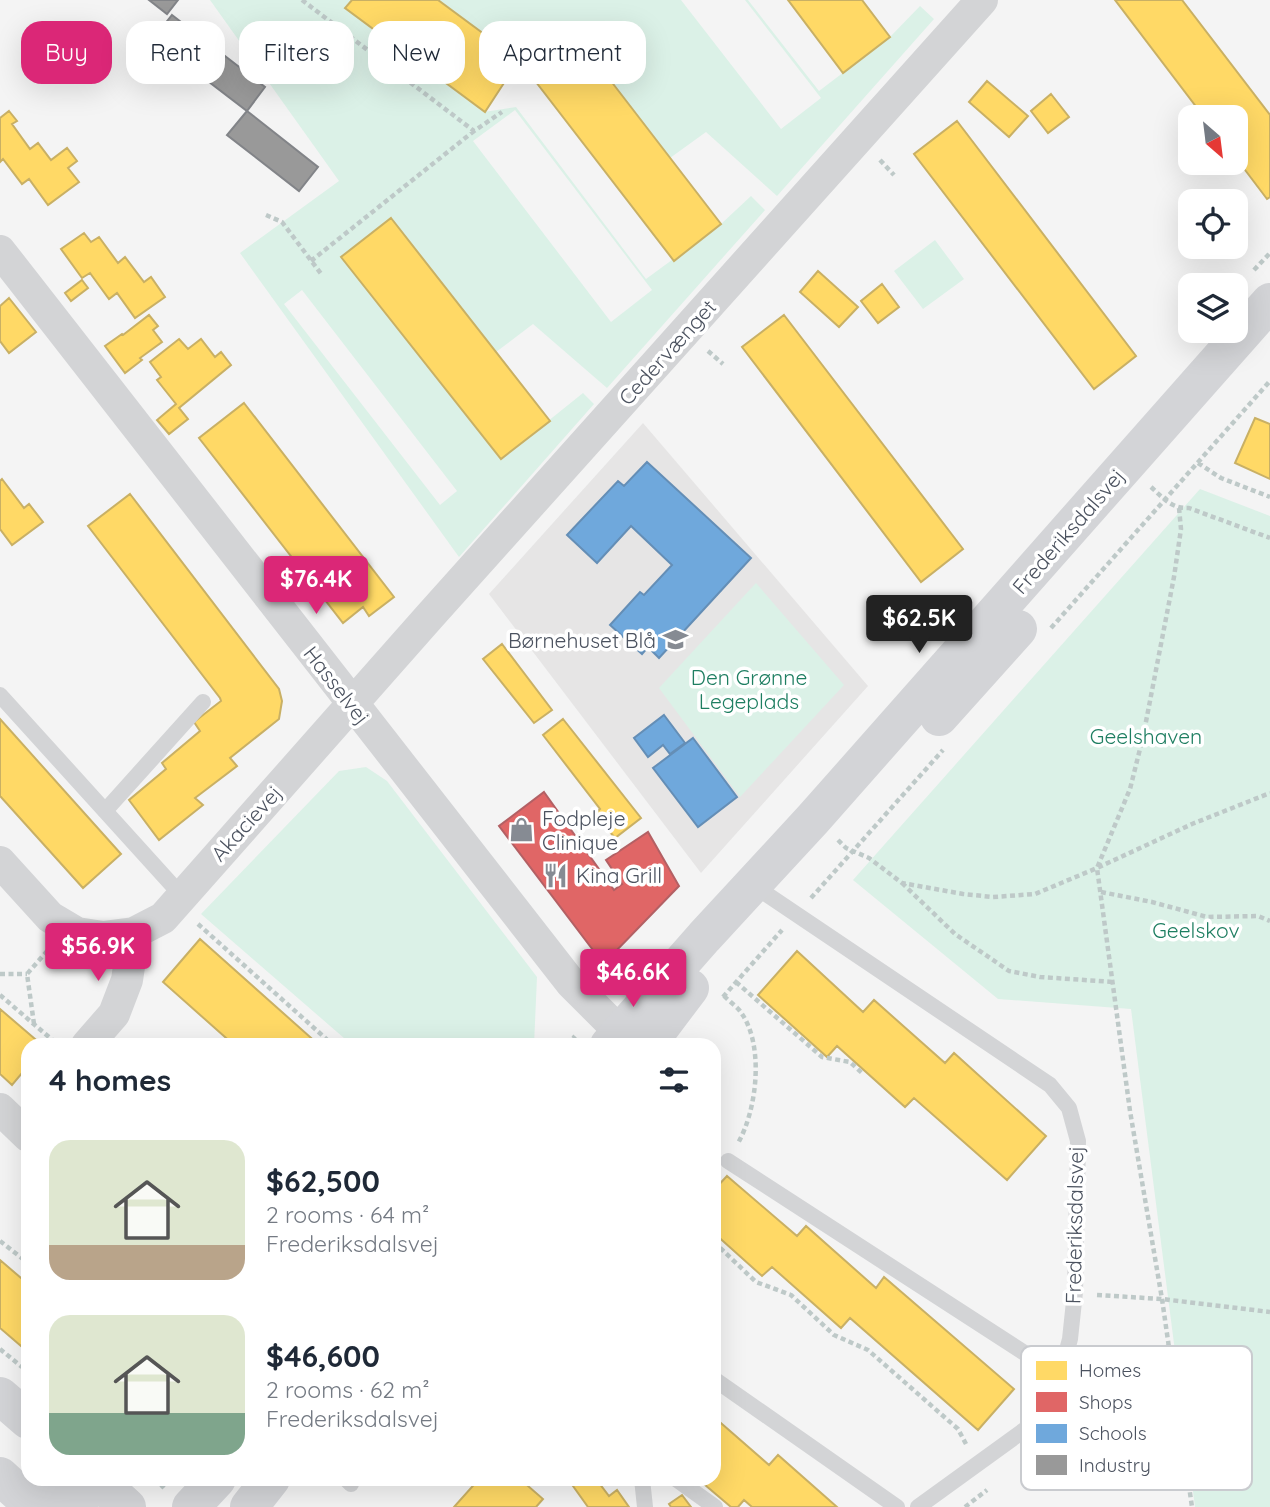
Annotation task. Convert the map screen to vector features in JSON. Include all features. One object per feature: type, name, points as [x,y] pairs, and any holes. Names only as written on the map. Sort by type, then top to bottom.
[{"type":"street","name":"Cedervænget","points":[[352,704],[982,0]]},
{"type":"street","name":"Hasselvej","points":[[0,251],[571,984],[623,1038]]},
{"type":"street","name":"Frederiksdalsvej","points":[[760,890],[930,687],[1270,302]]},
{"type":"street","name":"Frederiksdalsvej","points":[[630,1038],[704,937],[827,830],[898,763],[1156,492],[1188,435],[1229,380],[1270,333]]},
{"type":"street","name":"Akacievej","points":[[0,862],[50,916],[77,933],[103,937],[134,933],[163,918],[352,704]]},
{"type":"street","points":[[93,1038],[114,1014],[127,980],[134,933]]},
{"type":"street","points":[[0,1396],[21,1414]]},
{"type":"street","points":[[0,1450],[21,1465]]},
{"type":"street","points":[[0,1476],[34,1507]]},
{"type":"street","points":[[50,1486],[79,1507]]},
{"type":"street","points":[[104,1486],[127,1507]]},
{"type":"street","points":[[178,1499],[203,1486]]},
{"type":"street","points":[[249,1507],[266,1486]]},
{"type":"lane","points":[[0,695],[105,811],[179,900]]},
{"type":"lane","points":[[105,811],[203,702]]},
{"type":"lane","name":"Frederiksdalsvej","points":[[760,890],[1050,1084],[1069,1108],[1078,1141],[1075,1293],[1068,1346]]},
{"type":"lane","points":[[729,1161],[1021,1351]]},
{"type":"lane","points":[[721,1385],[897,1507]]},
{"type":"lane","name":"Frederiksdalsvej","points":[[918,1507],[1021,1432]]},
{"type":"lane","points":[[642,1486],[645,1507]]},
{"type":"lane","points":[[686,1486],[715,1507]]},
{"type":"path","points":[[302,0],[474,131]]},
{"type":"path","points":[[311,261],[474,131],[502,112]]},
{"type":"path","points":[[266,215],[282,222],[322,275]]},
{"type":"path","points":[[1198,463],[1221,478],[1270,498]]},
{"type":"path","points":[[1156,492],[1179,508],[1189,508],[1270,538]]},
{"type":"path","points":[[1168,1346],[1132,1121],[1097,867],[1130,789],[1143,737],[1174,577],[1181,529],[1179,508]]},
{"type":"path","points":[[902,883],[993,897],[1035,894],[1192,824],[1270,793]]},
{"type":"path","points":[[827,830],[846,848],[869,858],[902,883],[955,934],[1009,971],[1040,977],[1114,982]]},
{"type":"path","points":[[1101,892],[1207,917],[1258,916],[1270,921]]},
{"type":"path","points":[[179,900],[326,1038]]},
{"type":"path","points":[[0,974],[27,974],[68,928]]},
{"type":"path","points":[[27,974],[34,1024]]},
{"type":"path","points":[[736,982],[822,1057],[850,1062],[862,1073]]},
{"type":"path","points":[[0,995],[49,1038]]},
{"type":"path","points":[[724,996],[741,1012],[745,1020],[752,1038],[757,1068],[743,1135],[729,1161]]},
{"type":"path","points":[[0,1241],[21,1258]]},
{"type":"path","points":[[721,1249],[756,1282],[790,1295],[834,1335],[868,1350],[958,1429],[977,1464]]},
{"type":"path","points":[[1075,1293],[1162,1299],[1270,1312]]},
{"type":"path","points":[[0,1349],[21,1366]]},
{"type":"path","points":[[965,1507],[997,1482]]},
{"type":"path","points":[[163,1486],[178,1499]]},
{"type":"shaded area","name":"Børnehuset Blå","points":[[643,423],[868,686],[701,873],[489,594]]},
{"type":"green space","points":[[210,0],[352,0],[346,9],[368,25],[368,84],[446,84],[484,112],[516,107],[646,279],[721,224],[751,196],[765,210],[607,388],[533,324],[496,352],[342,258],[501,459],[583,393],[594,404],[459,557],[240,253],[339,181],[270,84],[354,84],[354,21],[239,21],[239,41]],"holes":[[[515,110],[652,290],[611,322],[473,141]],[[302,290],[457,491],[440,505],[284,304]]]},
{"type":"green space","points":[[438,0],[681,0],[781,129],[821,98],[745,0],[748,0],[819,91],[890,37],[920,6],[934,19],[777,196],[706,132],[670,158],[613,84],[646,84],[646,21],[479,21],[479,30]]},
{"type":"green space","points":[[935,240],[964,279],[923,309],[894,271]]},
{"type":"green space","name":"Geelshaven","points":[[1200,489],[1270,516],[1270,1507],[1195,1507],[1193,1490],[1252,1490],[1252,1346],[1174,1346],[1131,1009],[998,999],[853,880]]},
{"type":"green space","name":"Den Grønne Legeplads","points":[[756,583],[844,685],[740,797],[659,688]]},
{"type":"green space","points":[[366,767],[387,781],[537,977],[534,1038],[344,1038],[201,914],[339,771]]},
{"type":"building: Homes","points":[[352,0],[438,0],[479,30],[479,84],[503,84],[485,112],[447,84],[465,84],[465,21],[368,21],[368,25],[345,8]]},
{"type":"building: Homes","points":[[788,0],[862,0],[890,37],[843,73]]},
{"type":"building: Homes","points":[[1115,0],[1182,0],[1270,115],[1270,197],[1267,199],[1248,174],[1248,105],[1195,105]]},
{"type":"building: Homes","points":[[987,81],[1028,116],[1009,137],[969,102]]},
{"type":"building: Homes","points":[[538,84],[613,84],[721,224],[674,261]]},
{"type":"building: Homes","points":[[1051,94],[1069,117],[1048,133],[1031,111]]},
{"type":"building: Homes","points":[[9,111],[17,121],[12,124],[30,149],[38,143],[51,160],[67,148],[77,161],[68,168],[79,182],[48,205],[29,179],[22,184],[3,159],[0,162],[0,118]]},
{"type":"building: Homes","points":[[957,121],[1136,356],[1094,389],[914,154]]},
{"type":"building: Homes","points":[[391,218],[550,421],[501,459],[341,257]]},
{"type":"building: Homes","points":[[84,233],[91,242],[99,237],[118,263],[125,257],[144,282],[151,277],[165,297],[135,318],[117,293],[109,299],[90,273],[82,278],[61,249]]},
{"type":"building: Homes","points":[[818,271],[858,307],[839,327],[800,292]]},
{"type":"building: Homes","points":[[82,280],[88,288],[71,301],[65,293]]},
{"type":"building: Homes","points":[[882,284],[899,307],[878,323],[861,301]]},
{"type":"building: Homes","points":[[9,298],[36,332],[9,353],[0,341],[0,306]]},
{"type":"building: Homes","points":[[149,315],[158,326],[153,330],[162,342],[125,373],[105,346]]},
{"type":"building: Homes","points":[[784,315],[963,549],[921,582],[742,347]]},
{"type":"building: Homes","points":[[179,339],[188,349],[201,339],[215,357],[221,352],[231,365],[179,408],[188,419],[169,434],[157,420],[176,404],[157,380],[161,377],[150,362]]},
{"type":"building: Homes","points":[[244,403],[394,597],[369,616],[363,607],[343,623],[199,438]]},
{"type":"building: Homes","points":[[1255,418],[1270,424],[1270,479],[1235,463]]},
{"type":"building: Homes","points":[[2,479],[24,508],[29,504],[43,522],[12,545],[0,529]]},
{"type":"building: Homes","points":[[130,494],[279,689],[282,701],[279,719],[230,758],[237,766],[195,798],[203,805],[159,840],[129,800],[166,769],[162,763],[200,731],[194,722],[221,701],[88,526]]},
{"type":"building: Homes","points":[[502,644],[552,710],[534,723],[483,659]]},
{"type":"building: Homes","points":[[0,719],[121,854],[83,888],[0,796]]},
{"type":"building: Homes","points":[[563,719],[641,818],[615,838],[595,814],[600,809],[543,735]]},
{"type":"building: Homes","points":[[200,939],[311,1038],[226,1038],[163,982]]},
{"type":"building: Homes","points":[[797,951],[863,1012],[874,1000],[945,1063],[954,1053],[1046,1136],[1007,1180],[914,1098],[905,1107],[837,1046],[827,1057],[758,995]]},
{"type":"building: Homes","points":[[0,1009],[34,1038],[21,1038],[21,1074],[12,1085],[0,1074]]},
{"type":"building: Homes","points":[[727,1176],[797,1236],[806,1226],[876,1288],[884,1277],[1014,1389],[978,1430],[850,1318],[841,1328],[772,1267],[762,1276],[721,1239],[721,1182]]},
{"type":"building: Homes","points":[[0,1260],[21,1278],[21,1346],[0,1328]]},
{"type":"building: Homes","points":[[721,1423],[769,1465],[778,1455],[837,1507],[752,1507],[744,1500],[738,1507],[731,1507],[706,1486],[721,1486]]},
{"type":"building: Homes","points":[[473,1486],[528,1486],[543,1499],[536,1507],[454,1507]]},
{"type":"building: Homes","points":[[573,1486],[601,1486],[609,1496],[617,1490],[629,1507],[588,1507]]},
{"type":"building: Homes","points":[[682,1495],[691,1507],[671,1507],[669,1504]]},
{"type":"building: Shops","points":[[544,792],[614,890],[622,884],[606,860],[648,832],[679,886],[614,953],[599,954],[593,950],[499,826]]},
{"type":"building: Schools","points":[[647,462],[751,558],[659,658],[648,647],[642,654],[610,625],[640,592],[644,595],[672,565],[631,526],[597,563],[567,535],[618,481],[624,486]]},
{"type":"building: Schools","points":[[664,715],[685,743],[670,754],[663,745],[648,757],[634,738]]},
{"type":"building: Schools","points":[[693,738],[737,797],[698,827],[653,768]]},
{"type":"building: Industry","points":[[149,0],[178,0],[167,14]]},
{"type":"building: Industry","points":[[172,15],[180,21],[167,21]]},
{"type":"building: Industry","points":[[225,56],[239,67],[239,84],[261,84],[265,87],[247,111],[212,84],[225,84]]},
{"type":"building: Industry","points":[[247,111],[318,167],[299,191],[227,135]]},
{"type":"place","name":"Børnehuset Blå","points":[[676,640]]},
{"type":"place","name":"Fodpleje Clinique","points":[[522,830]]},
{"type":"place","name":"Kina Grill","points":[[556,875]]},
{"type":"park label","name":"Geelskov","points":[[1196,930]]}]
